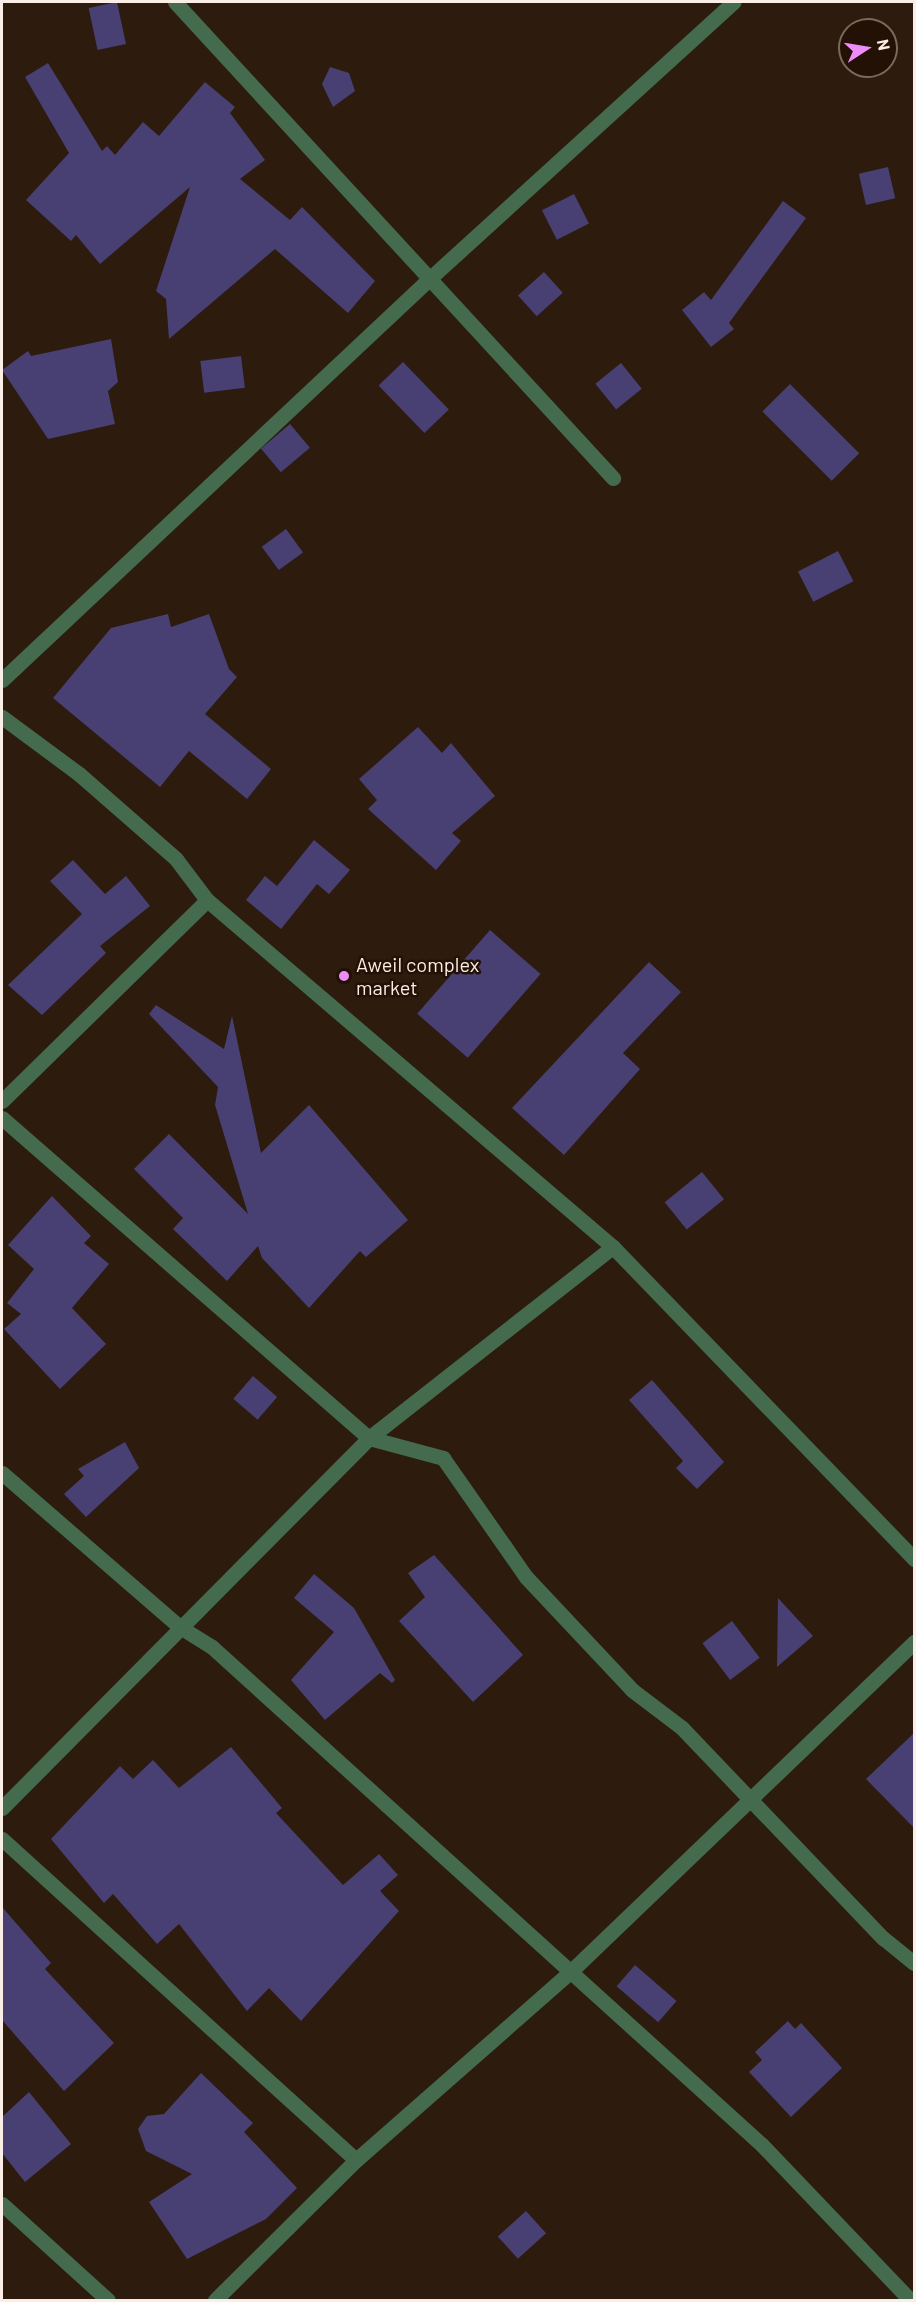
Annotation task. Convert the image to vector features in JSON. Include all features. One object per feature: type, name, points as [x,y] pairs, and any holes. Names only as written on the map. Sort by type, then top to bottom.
[{"type":"street","points":[[176,2],[428,280],[613,478]]},
{"type":"street","points":[[2,680],[428,280],[734,2]]},
{"type":"street","points":[[2,717],[79,774],[176,859],[207,900],[613,1247],[915,1559]]},
{"type":"street","points":[[2,1101],[207,900]]},
{"type":"street","points":[[2,1118],[369,1438],[443,1458],[526,1577],[632,1690],[682,1728],[750,1803],[884,1938],[915,1963]]},
{"type":"street","points":[[2,1808],[369,1438],[613,1247]]},
{"type":"street","points":[[2,1473],[180,1627],[212,1647],[568,1974],[762,2145],[910,2301]]},
{"type":"street","points":[[215,2301],[356,2160],[568,1974],[750,1803],[915,1642]]},
{"type":"street","points":[[2,1839],[356,2160]]},
{"type":"street","points":[[2,2204],[108,2301]]},
{"type":"building","points":[[117,2],[126,44],[98,50],[89,8]]},
{"type":"building","points":[[48,63],[102,151],[107,146],[115,155],[143,122],[159,136],[205,82],[235,107],[230,113],[265,160],[240,179],[290,220],[302,207],[375,281],[348,313],[275,249],[169,339],[166,299],[156,291],[190,187],[100,264],[76,235],[71,241],[26,200],[69,153],[25,77]]},
{"type":"building","points":[[330,67],[349,73],[355,91],[333,107],[322,84]]},
{"type":"building","points":[[888,167],[895,198],[866,205],[859,174]]},
{"type":"building","points":[[574,194],[589,223],[557,240],[542,210]]},
{"type":"building","points":[[783,201],[806,218],[729,323],[734,329],[711,347],[682,310],[704,292],[711,300]]},
{"type":"building","points":[[544,272],[563,293],[537,316],[518,295]]},
{"type":"building","points":[[111,339],[118,382],[108,391],[115,424],[48,439],[2,370],[28,351],[31,356]]},
{"type":"building","points":[[241,356],[245,388],[204,393],[200,361]]},
{"type":"building","points":[[403,362],[449,409],[424,433],[379,386]]},
{"type":"building","points":[[621,363],[642,389],[616,409],[595,384]]},
{"type":"building","points":[[790,384],[859,453],[832,481],[762,412]]},
{"type":"building","points":[[290,424],[310,448],[281,472],[261,448]]},
{"type":"building","points":[[286,529],[303,552],[279,570],[262,547]]},
{"type":"building","points":[[838,551],[853,581],[813,602],[798,571]]},
{"type":"building","points":[[168,614],[171,627],[209,614],[229,669],[237,677],[205,714],[271,769],[247,799],[189,751],[160,787],[53,698],[111,628]]},
{"type":"building","points":[[418,727],[442,753],[451,743],[495,796],[452,833],[461,841],[436,870],[368,809],[377,800],[359,779]]},
{"type":"building","points":[[314,840],[350,870],[329,894],[317,884],[281,929],[246,900],[265,876],[277,886]]},
{"type":"building","points":[[73,860],[105,894],[126,876],[150,906],[100,946],[106,953],[42,1015],[8,985],[82,914],[50,881]]},
{"type":"building","points":[[490,930],[541,974],[468,1058],[417,1014]]},
{"type":"building","points":[[649,962],[681,992],[623,1053],[640,1069],[564,1155],[512,1108]]},
{"type":"building","points":[[156,1005],[224,1049],[232,1016],[261,1153],[309,1105],[408,1220],[366,1257],[360,1251],[309,1308],[262,1258],[258,1246],[227,1281],[173,1229],[183,1218],[134,1169],[169,1134],[248,1214],[215,1105],[218,1087],[149,1014]]},
{"type":"building","points":[[702,1172],[724,1199],[687,1229],[665,1202]]},
{"type":"building","points":[[52,1196],[91,1236],[84,1243],[109,1264],[72,1308],[106,1344],[60,1389],[4,1329],[21,1314],[7,1303],[34,1269],[8,1245]]},
{"type":"building","points":[[253,1376],[277,1397],[257,1420],[233,1399]]},
{"type":"building","points":[[652,1380],[724,1462],[697,1489],[676,1468],[683,1461],[629,1400]]},
{"type":"building","points":[[125,1442],[139,1468],[86,1517],[64,1494],[84,1476],[78,1469]]},
{"type":"building","points":[[434,1555],[523,1655],[473,1702],[399,1621],[425,1597],[408,1573]]},
{"type":"building","points":[[314,1574],[354,1608],[395,1680],[392,1683],[380,1673],[325,1720],[291,1680],[334,1632],[294,1598]]},
{"type":"building","points":[[778,1598],[813,1636],[777,1667]]},
{"type":"building","points":[[732,1621],[760,1658],[730,1680],[702,1643]]},
{"type":"building","points":[[915,1732],[915,1829],[866,1779]]},
{"type":"building","points":[[231,1747],[282,1808],[276,1813],[343,1885],[379,1854],[398,1875],[380,1891],[399,1911],[301,2021],[269,1988],[247,2011],[179,1924],[157,1944],[113,1894],[104,1903],[51,1839],[120,1766],[133,1779],[153,1760],[179,1788]]},
{"type":"building","points":[[2,1907],[51,1963],[45,1969],[114,2043],[64,2091],[2,2020]]},
{"type":"building","points":[[635,1965],[677,2001],[658,2022],[617,1986]]},
{"type":"building","points":[[788,2021],[795,2029],[801,2023],[842,2068],[791,2117],[749,2072],[762,2060],[755,2052]]},
{"type":"building","points":[[201,2073],[253,2123],[244,2132],[297,2188],[266,2219],[187,2259],[149,2202],[192,2174],[146,2151],[138,2129],[147,2116],[164,2114]]},
{"type":"building","points":[[29,2092],[71,2144],[25,2182],[2,2153],[2,2117]]},
{"type":"building","points":[[526,2211],[546,2233],[518,2259],[498,2236]]},
{"type":"place","name":"Aweil complex market","points":[[344,976]]}]
